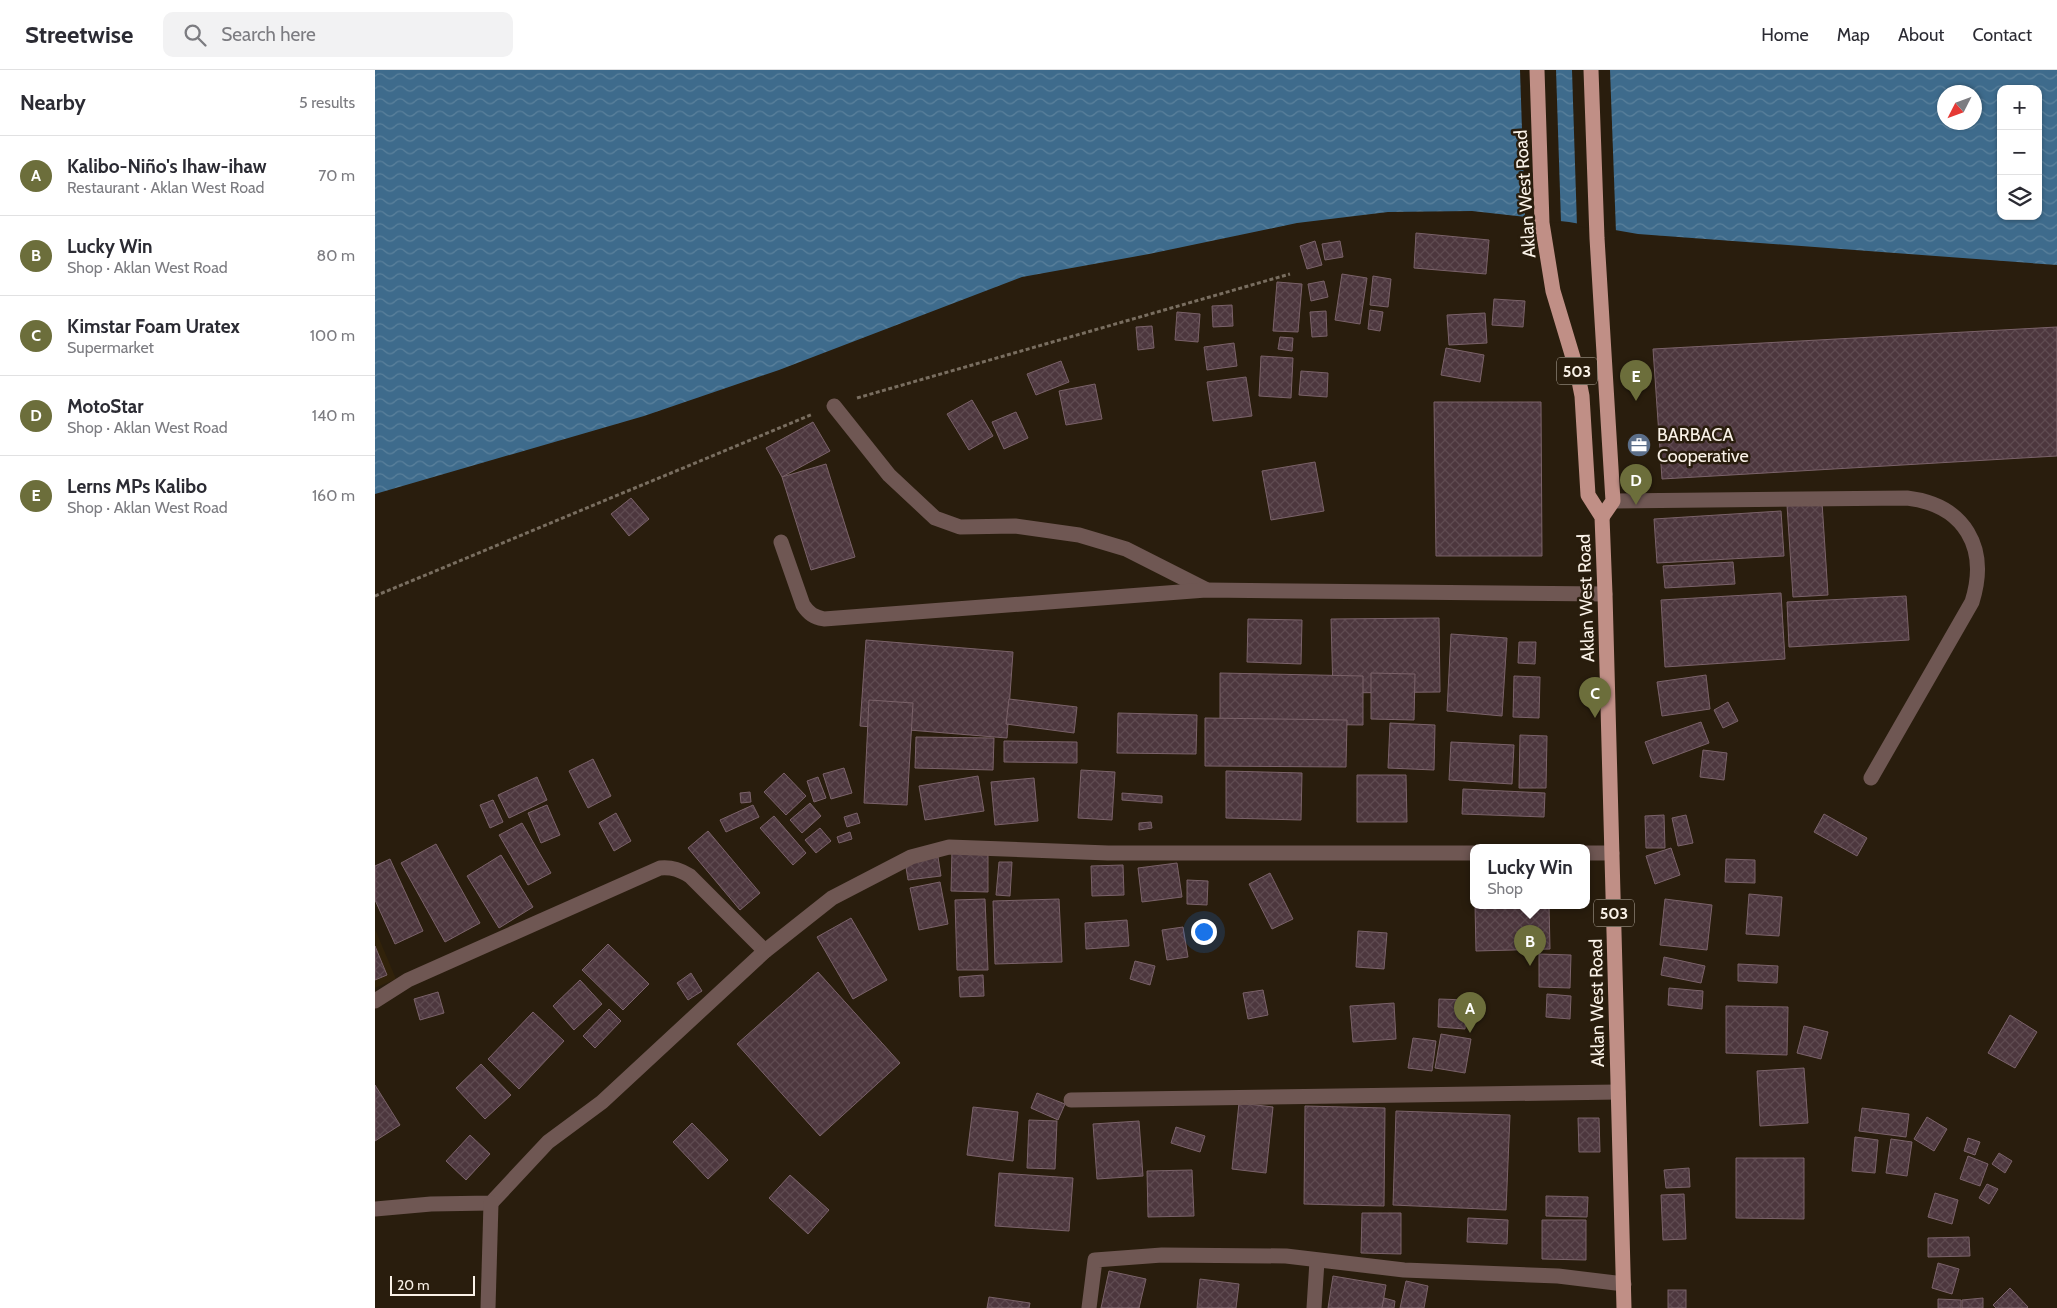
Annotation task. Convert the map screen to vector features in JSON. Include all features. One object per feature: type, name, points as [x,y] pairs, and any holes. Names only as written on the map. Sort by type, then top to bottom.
[{"type":"main road","name":"Aklan West Road","points":[[1537,70],[1542,224],[1553,291],[1577,371],[1582,396],[1588,495],[1602,517],[1613,853],[1624,1308]]},
{"type":"main road","name":"503","points":[[1591,70],[1597,238],[1613,501]]},
{"type":"main road","name":"Aklan West Road","points":[[1602,517],[1613,501]]},
{"type":"street","points":[[834,406],[889,475],[935,518],[960,527],[1015,526],[1079,535],[1126,549],[1206,590]]},
{"type":"street","points":[[1613,501],[1907,498],[1934,504],[1950,514],[1964,527],[1973,543],[1979,563],[1978,584],[1972,602],[1871,778]]},
{"type":"street","points":[[781,542],[803,605],[808,612],[824,620],[1206,590],[1605,594]]},
{"type":"street","points":[[488,1308],[491,1203],[548,1142],[602,1102],[765,951],[832,898],[911,857],[949,847],[1118,853],[1470,853]]},
{"type":"street","points":[[1590,853],[1613,853]]},
{"type":"street","points":[[375,1000],[393,985],[660,868],[680,870],[690,876],[765,951]]},
{"type":"street","points":[[1071,1100],[1618,1092]]},
{"type":"street","points":[[375,1209],[431,1204],[491,1203]]},
{"type":"street","points":[[1089,1308],[1095,1260],[1172,1255],[1286,1256],[1403,1270],[1558,1276],[1623,1284]]},
{"type":"street","points":[[1314,1308],[1317,1261]]},
{"type":"path","points":[[375,596],[834,406],[1290,274]]},
{"type":"shaded area","points":[[375,929],[396,979],[375,988]]},
{"type":"water","points":[[375,70],[2057,70],[2057,265],[1638,234],[1569,222],[1472,211],[1388,212],[1297,223],[1149,254],[1022,277],[779,370],[644,416],[375,494]]},
{"type":"pier","points":[[1520,70],[1556,70],[1561,223],[1525,219]]},
{"type":"pier","points":[[1572,70],[1610,70],[1616,233],[1577,226]]},
{"type":"building","points":[[1416,233],[1489,240],[1486,274],[1414,268]]},
{"type":"building","points":[[1315,241],[1322,265],[1307,269],[1300,246]]},
{"type":"building","points":[[1340,241],[1343,257],[1325,260],[1322,244]]},
{"type":"building","points":[[1342,274],[1367,278],[1360,324],[1335,320]]},
{"type":"building","points":[[1373,276],[1391,279],[1388,307],[1370,305]]},
{"type":"building","points":[[1324,281],[1328,297],[1311,301],[1308,284]]},
{"type":"building","points":[[1277,282],[1302,284],[1298,332],[1273,331]]},
{"type":"building","points":[[1494,299],[1525,301],[1523,327],[1492,325]]},
{"type":"building","points":[[1232,305],[1233,326],[1213,327],[1212,306]]},
{"type":"building","points":[[1370,310],[1383,312],[1380,331],[1368,329]]},
{"type":"building","points":[[1326,311],[1327,336],[1312,337],[1310,312]]},
{"type":"building","points":[[1177,312],[1200,314],[1198,342],[1175,340]]},
{"type":"building","points":[[1485,313],[1487,343],[1449,345],[1447,315]]},
{"type":"building","points":[[1152,326],[1154,348],[1138,350],[1136,327]]},
{"type":"building","points":[[2057,327],[2057,456],[1662,479],[1653,349]]},
{"type":"building","points":[[1280,337],[1293,338],[1292,351],[1278,349]]},
{"type":"building","points":[[1234,343],[1237,366],[1207,370],[1204,347]]},
{"type":"building","points":[[1446,348],[1484,355],[1480,382],[1441,375]]},
{"type":"building","points":[[1261,356],[1293,358],[1291,398],[1259,396]]},
{"type":"building","points":[[1061,361],[1069,382],[1036,395],[1027,374]]},
{"type":"building","points":[[1301,371],[1328,373],[1327,397],[1299,395]]},
{"type":"building","points":[[1246,377],[1252,416],[1213,421],[1207,382]]},
{"type":"building","points":[[1095,384],[1102,419],[1066,425],[1059,391]]},
{"type":"building","points":[[972,400],[993,436],[969,450],[947,414]]},
{"type":"building","points":[[1434,402],[1541,402],[1542,556],[1436,556]]},
{"type":"building","points":[[1016,412],[1028,438],[1004,449],[992,422]]},
{"type":"building","points":[[813,422],[830,451],[782,477],[766,448]]},
{"type":"building","points":[[1315,462],[1324,511],[1271,520],[1262,471]]},
{"type":"building","points":[[826,464],[855,557],[811,570],[782,477]]},
{"type":"building","points":[[631,498],[649,519],[629,536],[611,514]]},
{"type":"building","points":[[1822,502],[1828,595],[1793,597],[1787,505]]},
{"type":"building","points":[[1781,511],[1784,556],[1657,563],[1654,519]]},
{"type":"building","points":[[1733,562],[1735,584],[1665,588],[1663,566]]},
{"type":"building","points":[[1781,593],[1785,659],[1665,667],[1661,600]]},
{"type":"building","points":[[1906,596],[1909,640],[1789,647],[1787,602]]},
{"type":"building","points":[[1439,618],[1440,692],[1333,693],[1331,619]]},
{"type":"building","points":[[1248,619],[1302,620],[1301,664],[1247,662]]},
{"type":"building","points":[[1451,634],[1507,638],[1502,716],[1447,711]]},
{"type":"building","points":[[866,640],[1013,652],[1007,738],[860,726]]},
{"type":"building","points":[[1519,642],[1536,642],[1535,664],[1518,663]]},
{"type":"building","points":[[1220,673],[1363,676],[1363,725],[1220,723]]},
{"type":"building","points":[[1371,673],[1415,674],[1414,720],[1371,719]]},
{"type":"building","points":[[1706,675],[1710,709],[1662,716],[1657,682]]},
{"type":"building","points":[[1514,676],[1540,677],[1539,718],[1513,717]]},
{"type":"building","points":[[1009,699],[1077,707],[1074,733],[1006,724]]},
{"type":"building","points":[[869,700],[913,703],[907,805],[864,803]]},
{"type":"building","points":[[1728,702],[1738,721],[1723,728],[1714,710]]},
{"type":"building","points":[[1118,713],[1197,715],[1196,754],[1117,753]]},
{"type":"building","points":[[1205,718],[1347,720],[1346,767],[1205,766]]},
{"type":"building","points":[[1701,722],[1709,743],[1653,764],[1645,742]]},
{"type":"building","points":[[1390,723],[1435,725],[1434,770],[1388,768]]},
{"type":"building","points":[[1520,735],[1547,736],[1546,788],[1519,788]]},
{"type":"building","points":[[916,737],[994,738],[993,770],[915,768]]},
{"type":"building","points":[[1004,741],[1077,742],[1077,763],[1004,762]]},
{"type":"building","points":[[1451,742],[1514,745],[1512,784],[1449,780]]},
{"type":"building","points":[[1703,750],[1727,753],[1724,780],[1700,777]]},
{"type":"building","points":[[593,759],[611,796],[588,808],[569,771]]},
{"type":"building","points":[[844,768],[852,793],[831,799],[823,774]]},
{"type":"building","points":[[1081,770],[1115,772],[1112,820],[1078,818]]},
{"type":"building","points":[[1226,771],[1302,773],[1301,820],[1226,818]]},
{"type":"building","points":[[784,773],[806,796],[786,815],[764,792]]},
{"type":"building","points":[[1357,775],[1406,775],[1407,822],[1357,822]]},
{"type":"building","points":[[978,776],[984,811],[925,820],[919,786]]},
{"type":"building","points":[[537,777],[547,800],[509,818],[498,795]]},
{"type":"building","points":[[818,777],[826,798],[814,802],[807,781]]},
{"type":"building","points":[[1034,778],[1038,821],[995,825],[991,782]]},
{"type":"building","points":[[1463,789],[1545,793],[1544,817],[1462,814]]},
{"type":"building","points":[[750,792],[751,802],[741,803],[740,793]]},
{"type":"building","points":[[1122,793],[1162,796],[1162,803],[1122,800]]},
{"type":"building","points":[[493,800],[503,822],[490,828],[480,805]]},
{"type":"building","points":[[810,803],[821,816],[802,833],[790,820]]},
{"type":"building","points":[[547,805],[560,835],[541,843],[528,813]]},
{"type":"building","points":[[753,805],[759,817],[726,832],[720,820]]},
{"type":"building","points":[[616,813],[631,841],[614,851],[599,823]]},
{"type":"building","points":[[857,813],[860,823],[847,827],[844,817]]},
{"type":"building","points":[[1824,814],[1867,838],[1857,856],[1814,832]]},
{"type":"building","points":[[1664,815],[1665,848],[1646,848],[1645,816]]},
{"type":"building","points":[[1686,815],[1693,843],[1678,846],[1672,818]]},
{"type":"building","points":[[774,816],[806,853],[793,865],[760,828]]},
{"type":"building","points":[[1151,822],[1152,828],[1139,830],[1139,823]]},
{"type":"building","points":[[522,823],[551,873],[528,885],[499,835]]},
{"type":"building","points":[[820,828],[831,841],[816,853],[805,840]]},
{"type":"building","points":[[708,831],[760,893],[740,910],[688,848]]},
{"type":"building","points":[[850,832],[852,839],[839,843],[837,837]]},
{"type":"building","points":[[436,844],[480,923],[445,942],[401,863]]},
{"type":"building","points":[[1671,848],[1680,875],[1655,884],[1646,856]]},
{"type":"building","points":[[952,849],[988,850],[988,892],[951,891]]},
{"type":"building","points":[[501,855],[533,907],[499,928],[467,876]]},
{"type":"building","points":[[938,857],[941,876],[908,880],[905,861]]},
{"type":"building","points":[[390,859],[423,931],[395,944],[375,900],[375,866]]},
{"type":"building","points":[[1726,859],[1755,860],[1755,883],[1725,882]]},
{"type":"building","points":[[999,862],[1012,862],[1010,896],[996,895]]},
{"type":"building","points":[[1177,863],[1182,897],[1142,902],[1138,868]]},
{"type":"building","points":[[1123,865],[1124,895],[1092,896],[1091,866]]},
{"type":"building","points":[[1270,873],[1293,919],[1272,929],[1249,884]]},
{"type":"building","points":[[1187,880],[1208,881],[1207,905],[1187,904]]},
{"type":"building","points":[[940,882],[948,924],[919,930],[910,888]]},
{"type":"building","points":[[1749,894],[1782,897],[1779,936],[1746,934]]},
{"type":"building","points":[[985,899],[988,970],[957,970],[955,900]]},
{"type":"building","points":[[1059,899],[1062,962],[995,964],[993,901]]},
{"type":"building","points":[[1665,899],[1712,905],[1707,950],[1660,945]]},
{"type":"building","points":[[1475,909],[1549,909],[1550,949],[1476,951]]},
{"type":"building","points":[[851,918],[887,980],[853,999],[817,937]]},
{"type":"building","points":[[1127,920],[1129,946],[1086,949],[1085,923]]},
{"type":"building","points":[[1183,927],[1188,957],[1167,960],[1162,930]]},
{"type":"building","points":[[1358,931],[1387,933],[1384,969],[1356,967]]},
{"type":"building","points":[[608,944],[649,984],[623,1010],[582,970]]},
{"type":"building","points":[[375,946],[387,975],[375,980]]},
{"type":"building","points":[[1539,954],[1571,955],[1570,988],[1539,987]]},
{"type":"building","points":[[1664,957],[1705,966],[1701,983],[1661,975]]},
{"type":"building","points":[[1135,961],[1155,966],[1150,985],[1130,979]]},
{"type":"building","points":[[1738,964],[1778,966],[1777,983],[1738,981]]},
{"type":"building","points":[[818,972],[900,1063],[820,1136],[737,1044]]},
{"type":"building","points":[[691,973],[702,991],[688,1000],[677,983]]},
{"type":"building","points":[[983,975],[984,996],[960,997],[959,977]]},
{"type":"building","points":[[580,980],[602,1004],[574,1030],[553,1006]]},
{"type":"building","points":[[1669,988],[1703,991],[1702,1009],[1668,1005]]},
{"type":"building","points":[[1263,990],[1268,1015],[1248,1019],[1243,993]]},
{"type":"building","points":[[438,992],[444,1013],[420,1020],[414,999]]},
{"type":"building","points":[[1547,994],[1571,996],[1570,1019],[1546,1017]]},
{"type":"building","points":[[1439,999],[1467,1000],[1465,1029],[1438,1027]]},
{"type":"building","points":[[1394,1003],[1396,1039],[1353,1042],[1350,1006]]},
{"type":"building","points":[[1726,1006],[1788,1007],[1787,1055],[1726,1053]]},
{"type":"building","points":[[609,1009],[621,1021],[595,1048],[583,1036]]},
{"type":"building","points":[[533,1012],[564,1041],[519,1089],[488,1059]]},
{"type":"building","points":[[2010,1015],[2037,1032],[2015,1068],[1988,1053]]},
{"type":"building","points":[[1804,1026],[1828,1032],[1821,1059],[1797,1053]]},
{"type":"building","points":[[1441,1034],[1471,1039],[1465,1073],[1435,1068]]},
{"type":"building","points":[[1413,1038],[1436,1041],[1432,1071],[1408,1068]]},
{"type":"building","points":[[481,1064],[511,1095],[485,1119],[456,1088]]},
{"type":"building","points":[[1804,1068],[1808,1123],[1760,1126],[1757,1071]]},
{"type":"building","points":[[375,1085],[400,1125],[375,1141]]},
{"type":"building","points":[[1037,1093],[1065,1104],[1058,1120],[1031,1108]]},
{"type":"building","points":[[1239,1103],[1273,1107],[1266,1173],[1232,1169]]},
{"type":"building","points":[[1305,1106],[1385,1108],[1384,1206],[1304,1204]]},
{"type":"building","points":[[973,1107],[1018,1112],[1013,1161],[967,1155]]},
{"type":"building","points":[[1862,1108],[1909,1114],[1906,1137],[1859,1131]]},
{"type":"building","points":[[1396,1111],[1510,1115],[1506,1210],[1393,1205]]},
{"type":"building","points":[[1927,1117],[1947,1129],[1934,1151],[1914,1139]]},
{"type":"building","points":[[1578,1118],[1599,1118],[1600,1152],[1579,1152]]},
{"type":"building","points":[[1029,1120],[1057,1121],[1055,1169],[1027,1168]]},
{"type":"building","points":[[1139,1121],[1143,1176],[1097,1179],[1093,1124]]},
{"type":"building","points":[[692,1123],[728,1160],[708,1179],[673,1142]]},
{"type":"building","points":[[1176,1127],[1205,1136],[1200,1152],[1171,1143]]},
{"type":"building","points":[[470,1135],[490,1154],[466,1180],[446,1161]]},
{"type":"building","points":[[1855,1137],[1878,1140],[1875,1173],[1852,1171]]},
{"type":"building","points":[[1968,1138],[1980,1142],[1975,1155],[1964,1151]]},
{"type":"building","points":[[1891,1139],[1912,1142],[1907,1176],[1886,1173]]},
{"type":"building","points":[[1999,1153],[2012,1161],[2005,1173],[1992,1164]]},
{"type":"building","points":[[1968,1156],[1988,1164],[1980,1186],[1960,1179]]},
{"type":"building","points":[[1736,1158],[1804,1158],[1804,1219],[1736,1218]]},
{"type":"building","points":[[1689,1168],[1690,1187],[1666,1188],[1664,1170]]},
{"type":"building","points":[[1192,1170],[1194,1216],[1148,1217],[1147,1171]]},
{"type":"building","points":[[999,1173],[1073,1178],[1069,1231],[995,1226]]},
{"type":"building","points":[[790,1175],[829,1210],[808,1234],[769,1198]]},
{"type":"building","points":[[1987,1184],[1998,1189],[1989,1204],[1979,1198]]},
{"type":"building","points":[[1935,1193],[1958,1200],[1952,1224],[1928,1217]]},
{"type":"building","points":[[1684,1194],[1686,1239],[1663,1240],[1661,1195]]},
{"type":"building","points":[[1546,1196],[1588,1197],[1587,1217],[1546,1216]]},
{"type":"building","points":[[1362,1213],[1401,1213],[1401,1254],[1361,1253]]},
{"type":"building","points":[[1468,1218],[1508,1220],[1507,1244],[1467,1242]]},
{"type":"building","points":[[1542,1220],[1586,1220],[1586,1260],[1542,1259]]},
{"type":"building","points":[[1969,1237],[1970,1256],[1928,1257],[1928,1238]]},
{"type":"building","points":[[1938,1263],[1959,1269],[1952,1294],[1932,1288]]},
{"type":"building","points":[[1109,1271],[1146,1279],[1139,1308],[1101,1308]]},
{"type":"building","points":[[1333,1276],[1386,1285],[1382,1308],[1328,1308]]},
{"type":"building","points":[[1200,1279],[1239,1284],[1236,1308],[1197,1308]]},
{"type":"building","points":[[1406,1281],[1428,1286],[1424,1308],[1400,1308]]},
{"type":"building","points":[[2010,1288],[2027,1308],[1996,1308],[1993,1305]]},
{"type":"building","points":[[1668,1290],[1686,1290],[1686,1308],[1668,1308]]},
{"type":"building","points":[[989,1297],[1030,1303],[1029,1308],[987,1308]]},
{"type":"building","points":[[1384,1298],[1395,1301],[1394,1308],[1382,1308]]},
{"type":"building","points":[[1983,1298],[1983,1308],[1962,1308],[1962,1300]]},
{"type":"building","points":[[1938,1299],[1961,1300],[1961,1308],[1938,1308]]},
{"type":"place","name":"Lerns MPs Kalibo","points":[[1636,401]]},
{"type":"place","name":"BARBACA Cooperative","points":[[1639,445]]},
{"type":"place","name":"MotoStar","points":[[1636,505]]},
{"type":"place","name":"Kimstar Foam Uratex","points":[[1595,718]]},
{"type":"place","name":"Lucky Win","points":[[1530,966]]},
{"type":"place","name":"Kalibo-Niño's Ihaw-ihaw","points":[[1470,1033]]}]
